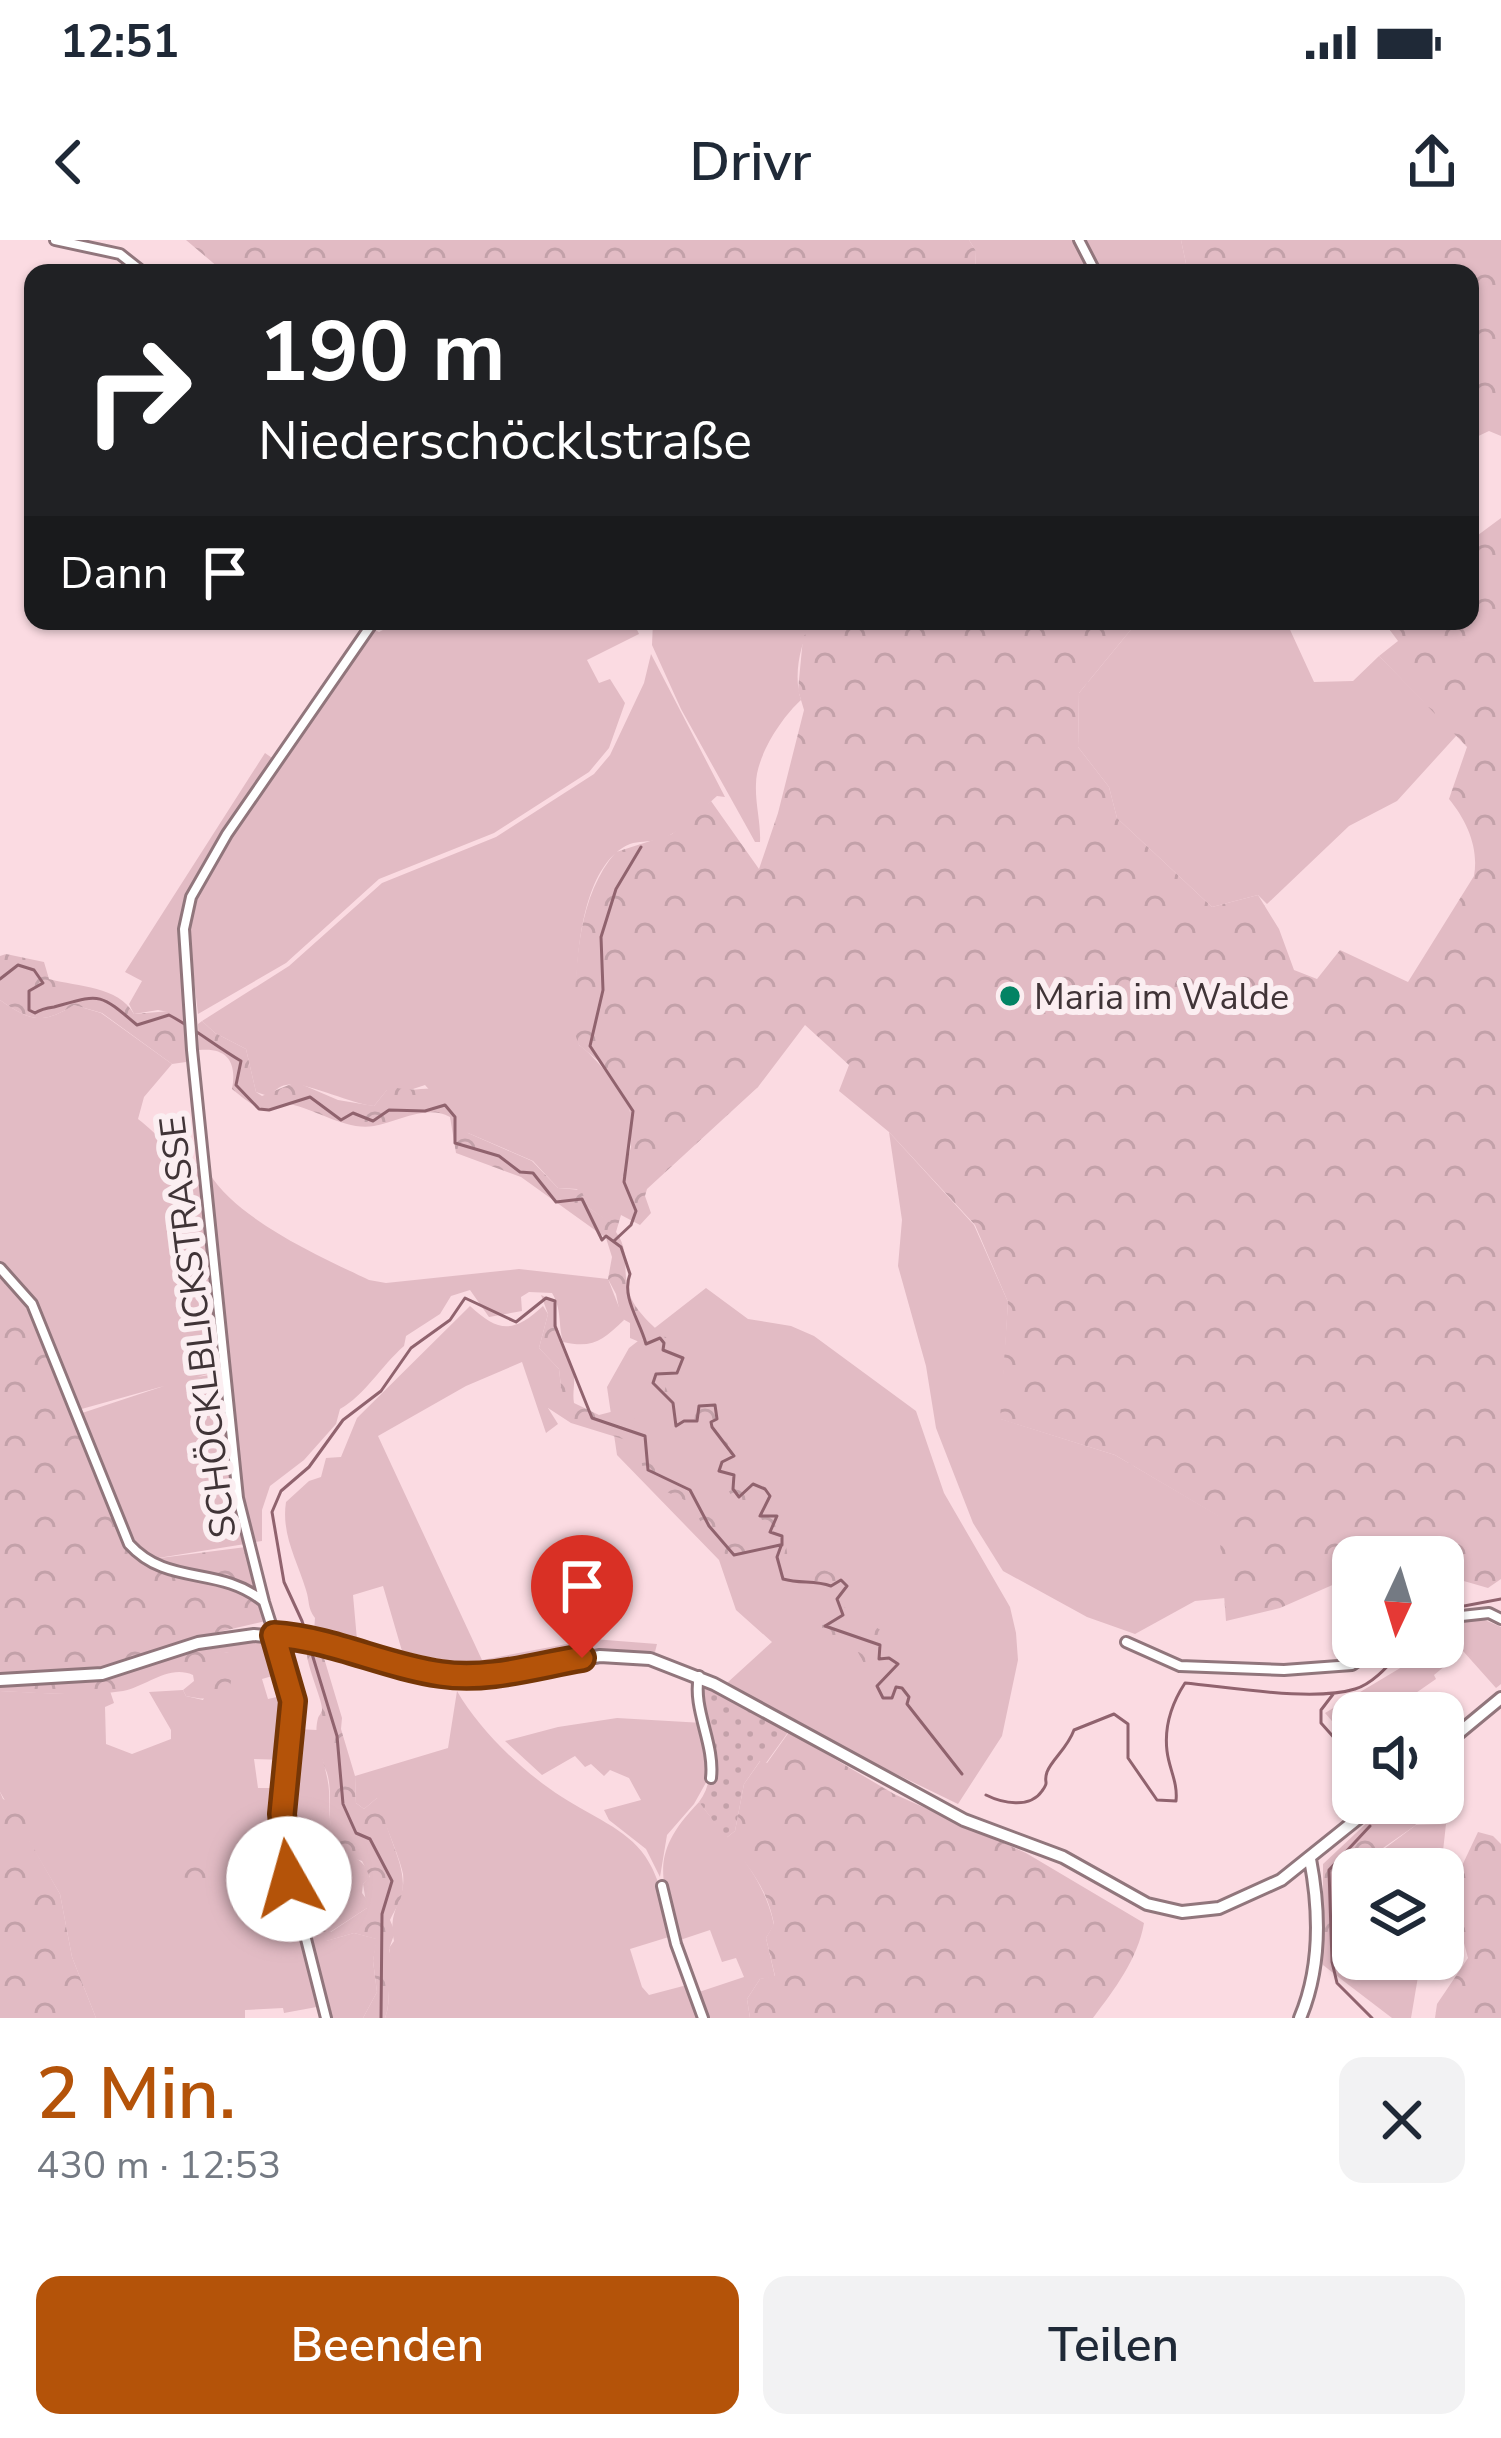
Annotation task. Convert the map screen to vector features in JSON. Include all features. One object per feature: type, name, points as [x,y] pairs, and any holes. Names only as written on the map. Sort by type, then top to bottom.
[{"type":"main road","points":[[0,1680],[102,1674],[234,1636],[296,1636],[454,1676],[496,1675],[614,1656],[650,1659],[699,1676],[933,1805],[1064,1857],[1154,1907],[1181,1912],[1211,1910],[1252,1896],[1294,1871],[1352,1824]]},
{"type":"main road","points":[[1464,1729],[1501,1698]]},
{"type":"main road","points":[[1300,2018],[1316,1971],[1310,1859]]},
{"type":"main road","points":[[1294,1871],[1313,1901]]},
{"type":"street","points":[[55,240],[120,254],[133,264]]},
{"type":"street","name":"SCHÖCKLBLICKSTRASSE","points":[[326,2018],[284,1852],[283,1801],[293,1701],[238,1498],[184,936],[191,896],[240,815],[368,630]]},
{"type":"street","points":[[0,1268],[32,1304],[129,1544],[148,1563],[164,1570],[233,1581],[264,1602]]},
{"type":"street","points":[[1464,1616],[1489,1613],[1501,1619]]},
{"type":"street","points":[[1126,1642],[1194,1668],[1337,1668]]},
{"type":"street","points":[[699,1676],[697,1691],[712,1754],[711,1778]]},
{"type":"street","points":[[662,1886],[676,1944],[704,2018]]},
{"type":"green space","points":[[186,240],[969,240],[976,251],[975,264],[214,264]]},
{"type":"green space","points":[[969,240],[1181,240],[1186,264],[975,264],[976,251]]},
{"type":"green space","points":[[1181,240],[1501,240],[1501,436],[1489,431],[1479,436],[1479,264],[1186,264]]},
{"type":"green space","points":[[1501,518],[1501,1579],[1488,1588],[1464,1581],[1464,1536],[1332,1536],[1332,1585],[1280,1608],[1226,1621],[1218,1516],[1115,1455],[1000,1419],[1008,1302],[975,1225],[889,1132],[839,1091],[849,1065],[805,1025],[758,1087],[647,1189],[651,1213],[640,1225],[621,1215],[616,1232],[636,1306],[687,1355],[683,1368],[661,1376],[669,1395],[682,1406],[701,1394],[719,1409],[719,1434],[738,1455],[736,1478],[760,1480],[790,1531],[786,1545],[790,1574],[815,1566],[850,1581],[844,1607],[882,1631],[892,1649],[879,1663],[866,1667],[854,1645],[822,1632],[822,1621],[833,1613],[835,1590],[818,1586],[789,1592],[761,1558],[739,1561],[714,1548],[691,1503],[667,1492],[643,1471],[639,1444],[571,1423],[548,1408],[549,1391],[561,1387],[559,1369],[539,1348],[548,1314],[541,1295],[555,1301],[558,1329],[574,1375],[574,1403],[599,1415],[622,1409],[658,1438],[655,1457],[673,1477],[694,1489],[713,1519],[721,1514],[742,1520],[747,1538],[772,1545],[758,1510],[731,1495],[719,1474],[717,1445],[709,1427],[692,1420],[680,1425],[666,1417],[666,1401],[643,1376],[667,1360],[656,1349],[630,1338],[630,1323],[621,1318],[608,1279],[612,1257],[606,1238],[521,1177],[456,1153],[450,1117],[422,1113],[363,1127],[289,1104],[258,1107],[232,1089],[233,1072],[224,1054],[199,1050],[198,1024],[202,1021],[246,1049],[256,1092],[262,1096],[296,1082],[338,1100],[374,1106],[390,1086],[445,1092],[465,1109],[468,1133],[532,1161],[558,1188],[581,1190],[589,1208],[610,1222],[631,1147],[630,1111],[601,1063],[579,1045],[575,1034],[577,962],[592,892],[616,852],[672,834],[711,801],[759,869],[804,710],[798,690],[808,630],[1131,630],[1079,693],[1078,747],[1109,787],[1117,818],[1212,907],[1258,895],[1279,929],[1294,970],[1317,979],[1340,950],[1408,982],[1474,876],[1473,845],[1449,799],[1467,747],[1379,656],[1398,641],[1390,630],[1479,630],[1479,534]]},
{"type":"green space","points":[[372,630],[637,630],[639,634],[587,660],[599,683],[610,679],[625,703],[609,748],[589,772],[494,833],[379,879],[286,963],[198,1014],[188,929],[197,893],[243,817]]},
{"type":"green space","points":[[653,630],[809,630],[799,659],[801,700],[771,739],[757,773],[760,842],[755,842],[681,709],[652,645]]},
{"type":"green space","points":[[1131,630],[1290,630],[1314,682],[1353,681],[1379,656],[1457,735],[1397,801],[1349,826],[1267,904],[1258,895],[1212,907],[1117,818],[1109,787],[1078,747],[1079,693]]},
{"type":"green space","points":[[651,654],[725,797],[717,796],[666,837],[630,844],[611,857],[587,905],[577,966],[579,1045],[609,1076],[630,1112],[626,1169],[610,1223],[589,1208],[577,1189],[558,1188],[533,1161],[468,1133],[425,1085],[407,1091],[387,1090],[374,1106],[294,1084],[268,1096],[256,1092],[246,1049],[202,1021],[289,966],[382,883],[496,837],[594,774],[610,755],[644,683]]},
{"type":"green space","points":[[265,753],[275,760],[205,859],[185,902],[181,945],[188,1016],[158,1010],[134,1014],[129,1004],[142,981],[125,972]]},
{"type":"green space","points":[[0,956],[44,962],[49,979],[108,993],[134,1014],[182,1010],[188,1016],[186,1062],[172,1064],[102,1013],[74,1005],[53,1016],[36,1018],[10,1007],[0,1000]]},
{"type":"green space","points":[[0,1000],[36,1018],[53,1016],[74,1005],[101,1013],[172,1064],[144,1097],[138,1119],[199,1166],[222,1370],[197,1377],[222,1373],[245,1544],[152,1559],[132,1545],[79,1414],[164,1386],[78,1410],[34,1300],[0,1263]]},
{"type":"green space","points":[[889,1132],[974,1225],[1008,1302],[1001,1419],[1115,1455],[1219,1516],[1225,1598],[1195,1601],[1135,1634],[1087,1617],[1003,1571],[973,1523],[936,1428],[926,1366],[898,1266],[902,1220]]},
{"type":"green space","points":[[209,1173],[260,1222],[369,1280],[386,1283],[519,1269],[608,1279],[624,1320],[597,1341],[573,1344],[563,1342],[552,1293],[529,1292],[521,1297],[522,1311],[489,1317],[470,1290],[451,1296],[440,1314],[406,1336],[404,1346],[340,1409],[336,1424],[304,1460],[270,1486],[262,1510],[262,1541],[255,1542],[246,1522]]},
{"type":"green space","points":[[0,1273],[28,1305],[124,1549],[152,1559],[246,1547],[266,1621],[210,1634],[214,1650],[235,1658],[230,1687],[220,1695],[186,1696],[183,1690],[194,1681],[193,1675],[184,1672],[108,1693],[0,1691]]},
{"type":"green space","points":[[706,1288],[748,1319],[791,1326],[814,1336],[916,1411],[944,1493],[1010,1607],[1016,1633],[1018,1660],[1002,1736],[958,1804],[727,1683],[772,1642],[736,1610],[719,1560],[617,1455],[607,1387],[629,1348]]},
{"type":"green space","points":[[470,1306],[506,1326],[523,1321],[543,1306],[548,1314],[539,1348],[559,1369],[561,1387],[548,1408],[558,1424],[546,1433],[522,1362],[466,1386],[378,1436],[482,1660],[593,1639],[657,1644],[655,1652],[605,1649],[477,1667],[402,1651],[383,1586],[353,1595],[357,1640],[314,1632],[315,1618],[288,1536],[286,1502],[309,1481],[321,1477],[326,1458],[341,1457],[357,1418]]},
{"type":"green space","points":[[1478,1617],[1501,1627],[1501,1684],[1496,1688],[1464,1652],[1464,1619]]},
{"type":"green space","points":[[273,1643],[283,1673],[262,1679],[268,1699],[290,1694],[286,1760],[254,1759],[258,1788],[282,1788],[282,1852],[322,2006],[284,2013],[283,2008],[245,2010],[245,2018],[96,2018],[72,1957],[60,1894],[0,1792],[0,1691],[110,1691],[114,1703],[105,1707],[106,1744],[132,1754],[171,1739],[171,1730],[149,1692],[183,1690],[186,1696],[203,1700],[229,1653],[214,1651],[212,1646]]},
{"type":"green space","points":[[306,1646],[321,1648],[342,1718],[356,1803],[364,1809],[377,1798],[382,1800],[402,1871],[402,1893],[390,1920],[395,1932],[389,1949],[393,1966],[385,2018],[363,2018],[377,1992],[376,1939],[354,1933],[316,1944],[305,1919],[312,1909],[318,1910],[323,1928],[331,1932],[367,1908],[363,1884],[370,1877],[362,1861],[347,1854],[332,1835],[329,1785],[316,1732],[322,1705]]},
{"type":"green space","points":[[1400,1668],[1442,1668],[1417,1692],[1360,1692]]},
{"type":"green space","points":[[701,1684],[789,1731],[744,1784],[735,1831],[726,1838],[699,1802],[710,1761]]},
{"type":"green space","points":[[457,1691],[490,1736],[532,1776],[618,1830],[645,1856],[659,1884],[672,1936],[630,1949],[642,1987],[649,1995],[687,1985],[699,2018],[385,2018],[389,1948],[394,1941],[393,1920],[403,1874],[377,1798],[364,1809],[356,1803],[355,1776],[448,1748]]},
{"type":"green space","points":[[617,1718],[703,1723],[708,1779],[667,1835],[660,1877],[646,1849],[609,1820],[604,1810],[641,1800],[629,1778],[610,1770],[604,1776],[575,1756],[542,1775],[505,1741]]},
{"type":"green space","points":[[296,1729],[317,1730],[334,1836],[364,1865],[370,1878],[362,1893],[367,1908],[330,1932],[312,1909],[326,1941],[354,1933],[377,1939],[373,1961],[377,1992],[363,2018],[330,2018],[288,1851],[287,1801]]},
{"type":"green space","points":[[789,1732],[894,1794],[1026,1853],[1144,1923],[1131,1961],[1093,2018],[750,2018],[747,1999],[760,1979],[775,1976],[766,1938],[774,1924],[761,1888],[726,1838],[735,1831],[744,1784],[761,1760],[767,1763]]},
{"type":"green space","points":[[0,1792],[3,1799],[35,1813],[29,1840],[60,1894],[72,1957],[96,2018],[0,2018]]},
{"type":"green space","points":[[699,1802],[754,1875],[774,1925],[766,1938],[775,1977],[760,1979],[747,1999],[750,2018],[706,2018],[696,1993],[744,1977],[736,1958],[722,1962],[710,1930],[677,1941],[667,1899],[666,1852]]},
{"type":"green space","points":[[1366,1824],[1416,1825],[1383,1848],[1340,1848]]},
{"type":"green space","points":[[1446,1824],[1443,1848],[1385,1848],[1416,1825]]},
{"type":"green space","points":[[1478,1832],[1501,1844],[1501,2018],[1435,2018],[1437,2004],[1453,1980],[1464,1980],[1468,1958],[1464,1862]]},
{"type":"green space","points":[[159,1856],[224,1869],[279,1871],[280,1877],[229,1882],[189,1878],[155,1869],[141,1858]]},
{"type":"green space","points":[[1332,1856],[1332,1972],[1323,1965],[1323,1864]]},
{"type":"green space","points":[[1342,1980],[1417,1980],[1411,2018],[1392,2018]]},
{"type":"waterway","points":[[615,1240],[631,1225],[636,1211],[624,1182],[633,1111],[590,1046],[603,990],[601,937],[616,889],[641,847]]},
{"type":"waterway","points":[[0,979],[18,965],[34,970],[43,983],[29,991],[29,1010],[35,1013],[91,998],[106,1001],[137,1025],[169,1015],[241,1061],[236,1085],[259,1109],[310,1097],[341,1120],[353,1113],[373,1121],[389,1110],[425,1111],[445,1105],[455,1117],[455,1143],[499,1156],[520,1172],[533,1173],[556,1202],[582,1199],[602,1240],[606,1236],[621,1247],[630,1274],[630,1300],[646,1344],[660,1338],[663,1350],[683,1358],[677,1373],[656,1374],[653,1383],[673,1403],[676,1426],[697,1421],[699,1406],[715,1405],[717,1419],[712,1427],[734,1456],[722,1462],[719,1471],[734,1475],[733,1489],[739,1497],[753,1484],[765,1489],[770,1496],[760,1516],[777,1516],[770,1532],[782,1536],[782,1545]]},
{"type":"waterway","points":[[381,2018],[382,1914],[392,1881],[370,1839],[356,1833],[343,1804],[337,1736],[302,1621],[284,1582],[272,1512],[281,1491],[309,1467],[343,1420],[381,1391],[411,1348],[450,1320],[465,1298],[516,1322],[546,1298],[555,1301],[555,1326],[592,1418],[645,1436],[648,1470],[690,1490],[709,1526],[734,1555],[780,1545]]},
{"type":"waterway","points":[[781,1546],[777,1557],[783,1579],[831,1586],[841,1580],[847,1586],[837,1599],[843,1615],[825,1626],[880,1645],[879,1659],[898,1664],[877,1686],[883,1698],[892,1698],[896,1687],[902,1688],[909,1697],[907,1704],[962,1774]]},
{"type":"waterway","points":[[1464,1606],[1501,1599]]},
{"type":"waterway","points":[[986,1795],[1016,1803],[1037,1797],[1046,1785],[1049,1767],[1074,1730],[1114,1714],[1128,1724],[1128,1758],[1157,1800],[1176,1801],[1167,1733],[1185,1683],[1295,1694],[1337,1693],[1369,1682],[1385,1668]]},
{"type":"waterway","points":[[1332,1696],[1321,1710],[1321,1723],[1332,1735]]},
{"type":"waterway","points":[[1370,1826],[1329,1870],[1337,1983],[1372,2018]]},
{"type":"place","name":"Maria im Walde","points":[[1010,996]]},
{"type":"route","points":[[289,1879],[282,1814],[293,1701],[274,1635],[321,1641],[454,1676],[496,1675],[582,1658]]}]
